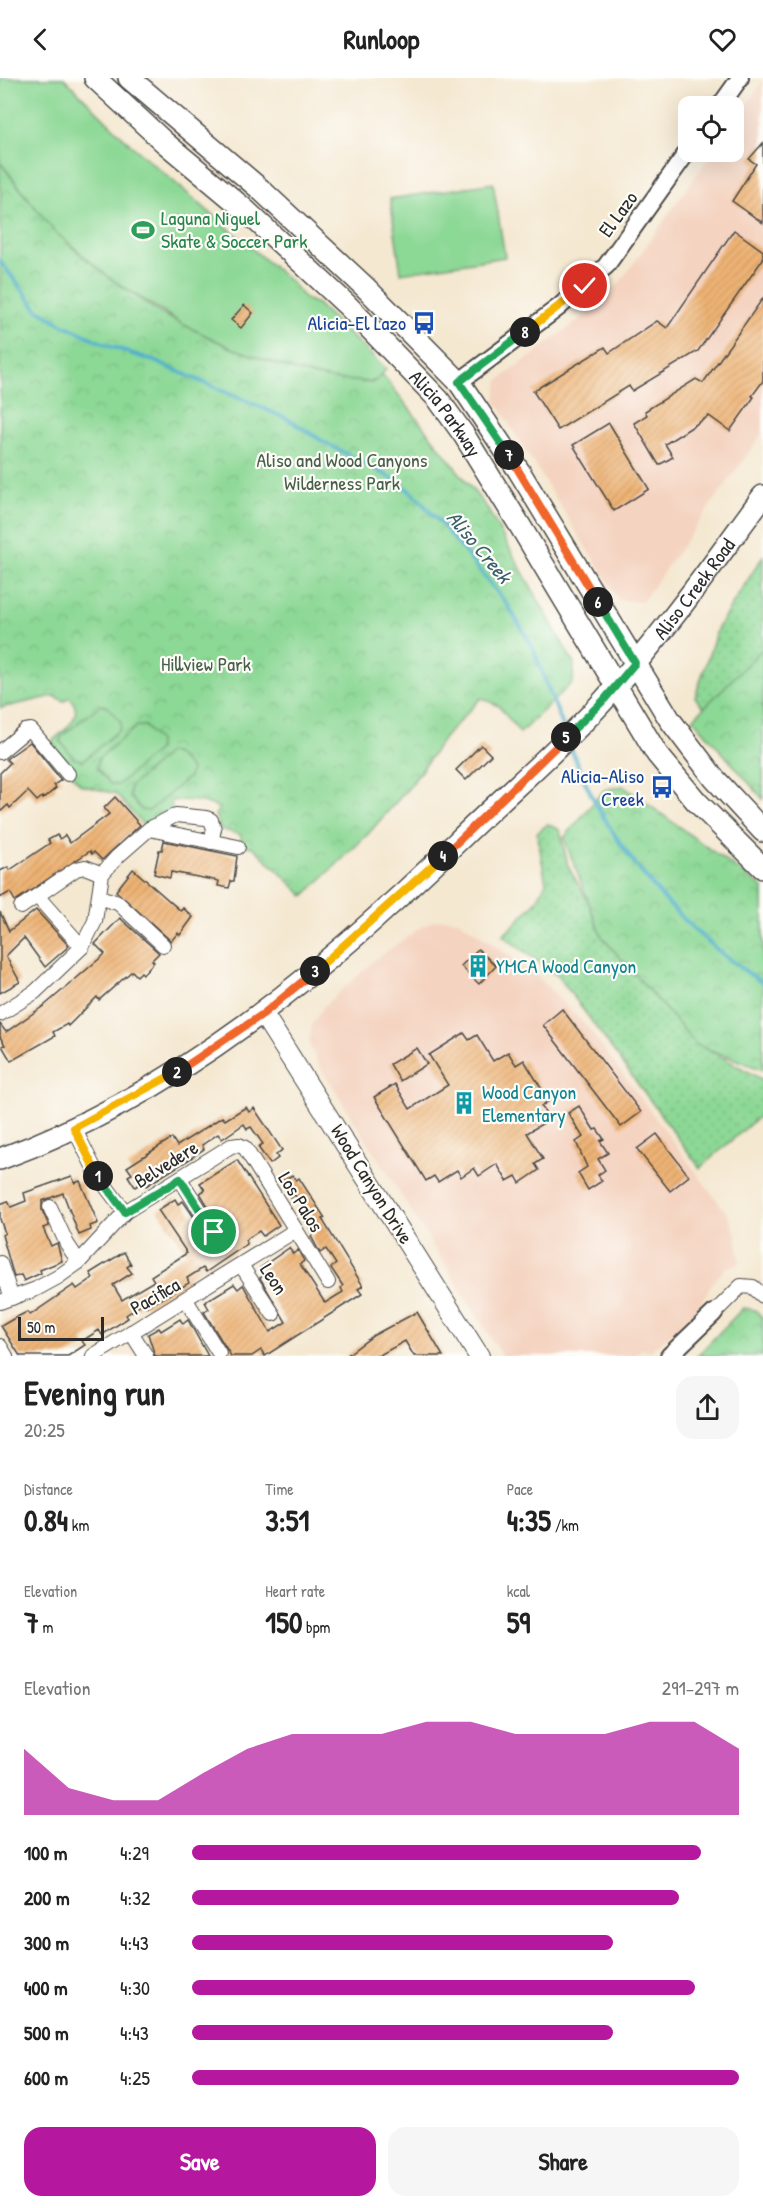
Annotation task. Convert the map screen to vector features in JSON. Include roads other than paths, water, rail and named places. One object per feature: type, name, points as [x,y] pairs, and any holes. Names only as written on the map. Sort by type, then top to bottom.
[{"type":"main road","name":"Alicia Parkway","points":[[95,78],[164,142],[243,208],[348,305],[438,399],[464,435],[522,529],[610,693],[696,801],[763,868]]},
{"type":"main road","name":"Alicia Parkway","points":[[129,78],[260,189],[365,287],[459,382],[519,471],[670,720],[707,770],[763,831]]},
{"type":"main road","name":"Aliso Creek Road","points":[[0,1159],[74,1128],[154,1087],[263,1014],[348,943],[610,693],[691,595],[763,495]]},
{"type":"main road","name":"Wood Canyon Drive","points":[[263,1014],[479,1356]]},
{"type":"street","points":[[727,96],[740,78]]},
{"type":"street","name":"El Lazo","points":[[459,382],[559,308],[599,273],[620,248],[680,162]]},
{"type":"street","points":[[0,752],[25,731],[31,730],[68,774]]},
{"type":"street","points":[[0,1014],[35,992],[82,947],[94,921],[102,874],[117,857],[149,829],[177,815],[206,818],[211,820],[214,829],[212,842]]},
{"type":"street","points":[[149,829],[238,847]]},
{"type":"street","points":[[21,907],[76,869],[85,867],[102,874]]},
{"type":"street","points":[[37,896],[82,947]]},
{"type":"street","points":[[99,897],[118,903],[163,945]]},
{"type":"street","points":[[74,1128],[98,1176],[125,1212]]},
{"type":"street","name":"Belvedere","points":[[6,1300],[36,1289],[79,1262],[125,1212],[231,1146],[239,1145]]},
{"type":"street","name":"Los Palos","points":[[239,1145],[245,1148],[328,1282]]},
{"type":"street","points":[[180,1179],[214,1232]]},
{"type":"street","points":[[50,1207],[67,1244],[79,1262]]},
{"type":"street","name":"Pacifica","points":[[93,1356],[296,1230]]},
{"type":"street","points":[[0,1263],[6,1300]]},
{"type":"street","name":"Leon","points":[[242,1265],[273,1314]]},
{"type":"street","points":[[669,1356],[741,1286],[753,1287],[763,1296]]},
{"type":"street","points":[[186,1300],[219,1353]]},
{"type":"street","points":[[131,1332],[146,1356]]},
{"type":"street","points":[[0,1346],[6,1356]]},
{"type":"waterway","name":"Aliso Creek","points":[[0,261],[37,309],[62,324],[107,345],[154,361],[288,419],[324,442],[397,481],[417,497],[507,604],[532,646],[564,729]]},
{"type":"waterway","name":"Aliso Creek","points":[[570,745],[584,780],[602,815],[623,848],[647,879],[702,936],[763,983]]},
{"type":"place","name":"Laguna Niguel Skate & Soccer Park","points":[[143,230]]},
{"type":"place","name":"Alicia-El Lazo","points":[[424,323]]},
{"type":"place","name":"Alicia-Aliso Creek","points":[[662,787]]},
{"type":"place","name":"YMCA Wood Canyon","points":[[478,966]]},
{"type":"place","name":"Wood Canyon Elementary","points":[[464,1103]]},
{"type":"park label","name":"Aliso and Wood Canyons Wilderness Park","points":[[342,472]]},
{"type":"park label","name":"Hillview Park","points":[[206,664]]}]
